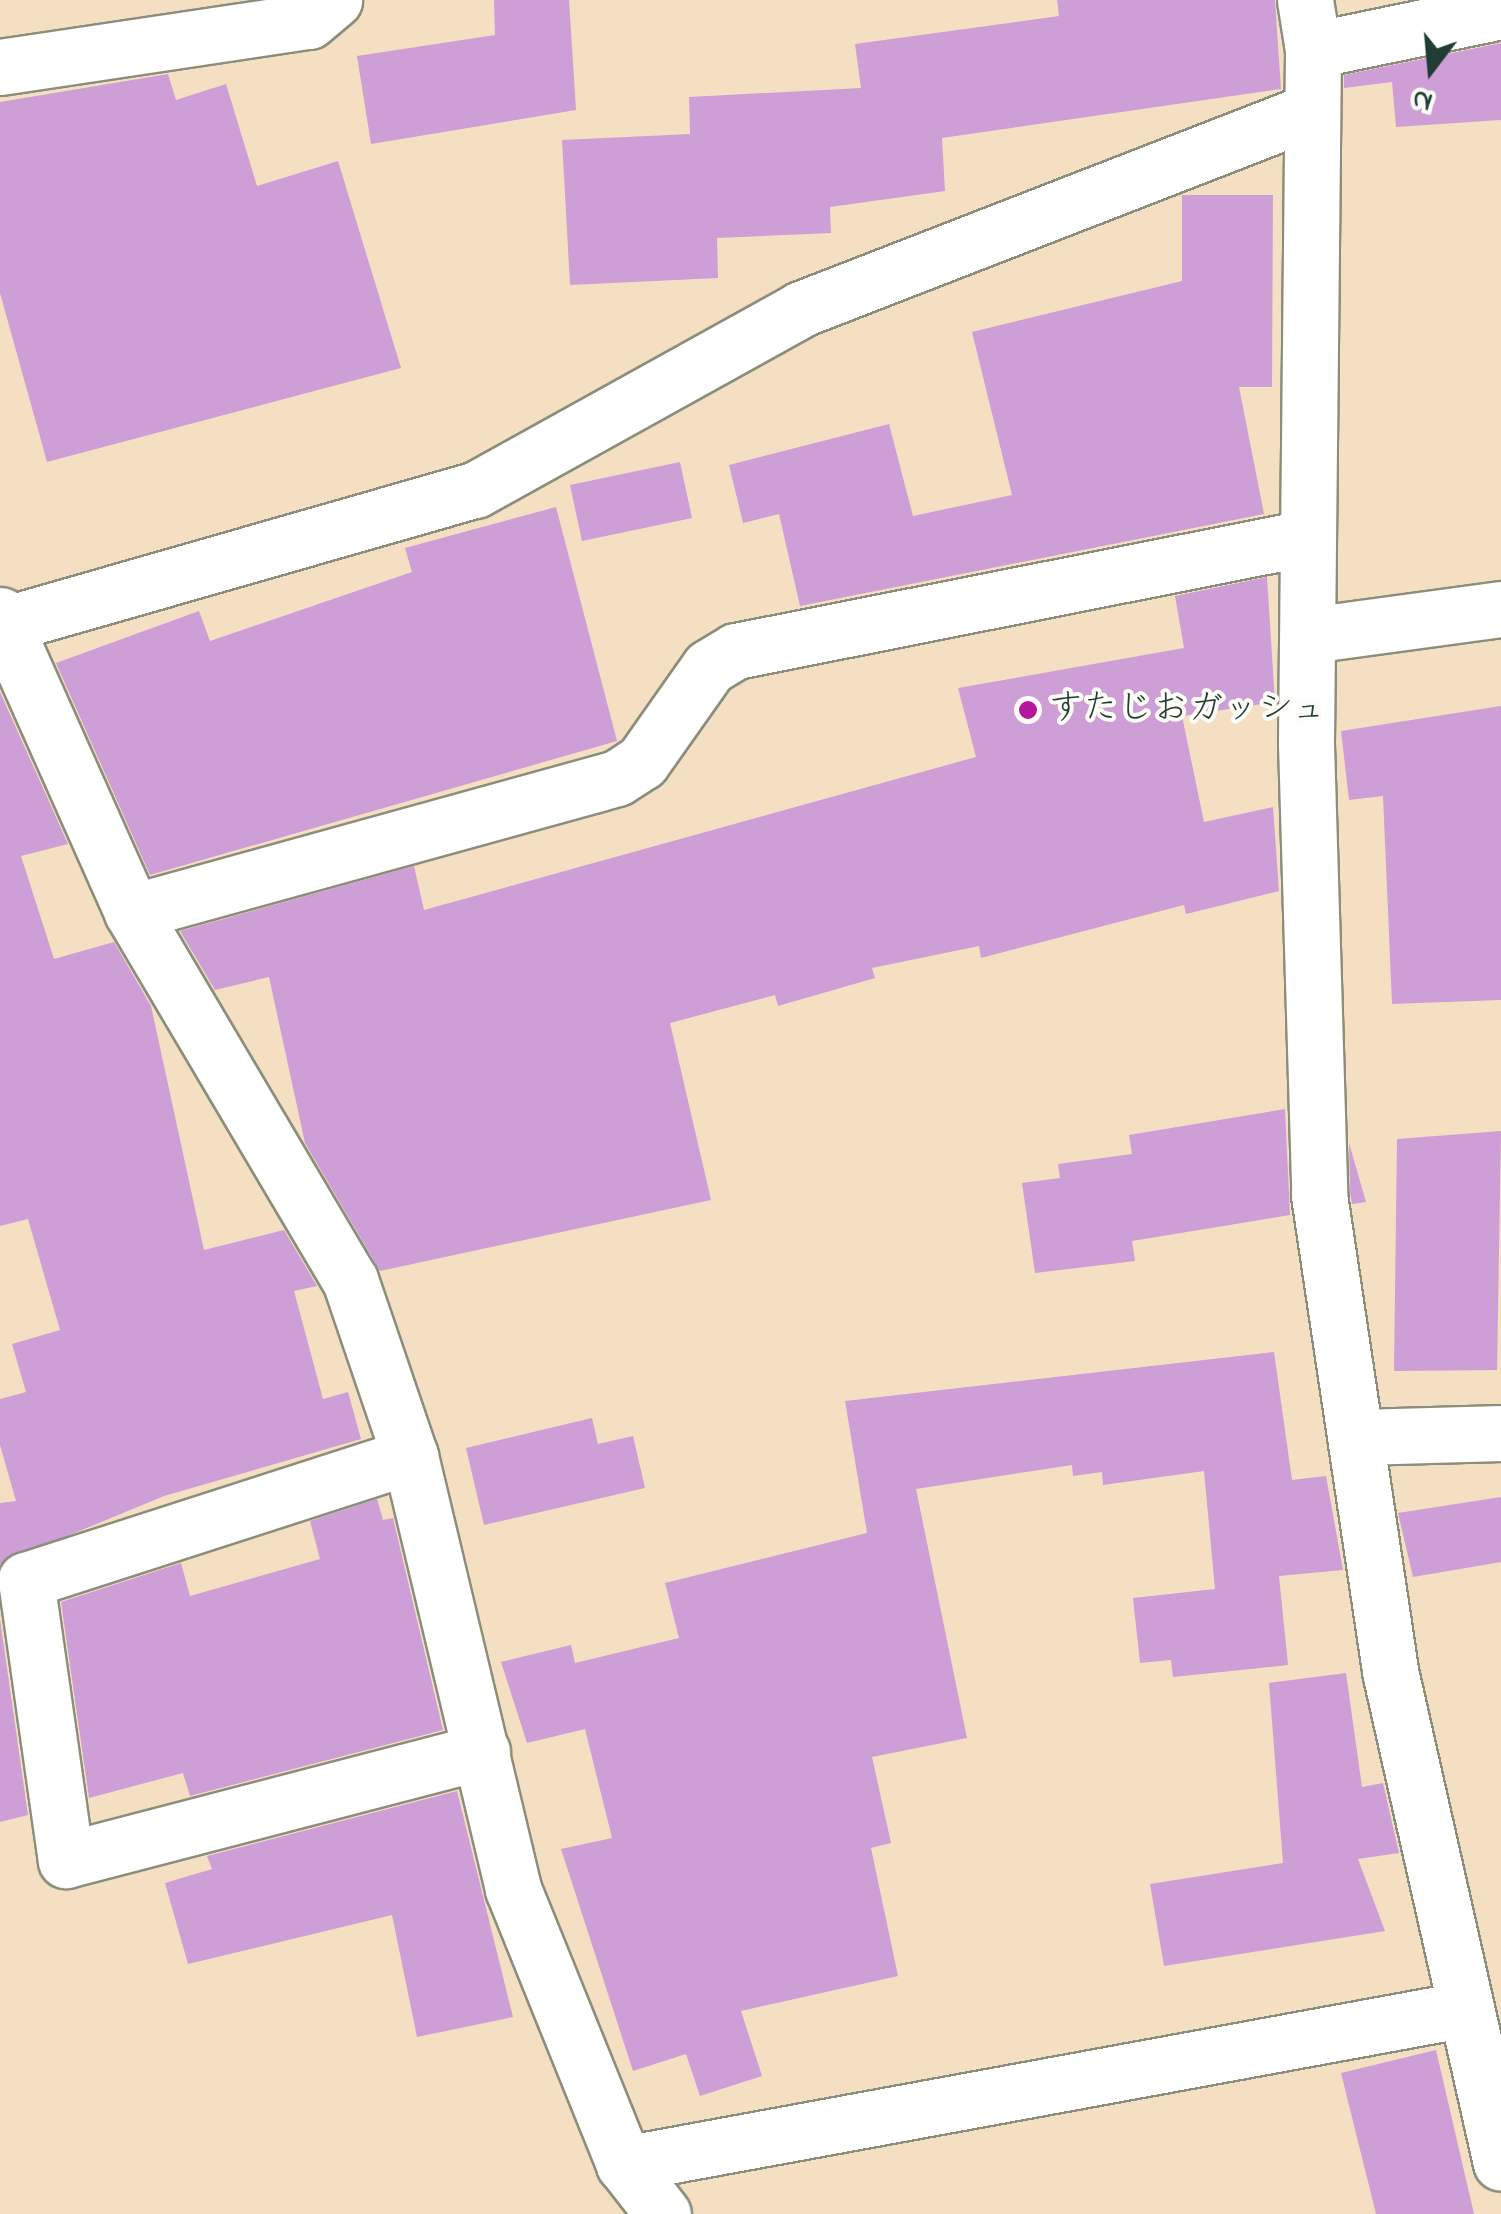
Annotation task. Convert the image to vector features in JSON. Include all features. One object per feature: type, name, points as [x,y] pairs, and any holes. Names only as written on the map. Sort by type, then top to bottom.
[{"type":"street","points":[[0,67],[309,20],[334,0]]},
{"type":"street","points":[[1501,12],[1309,25],[1305,538],[1319,1195],[1360,1436],[1390,1671],[1501,2164]]},
{"type":"street","points":[[663,2214],[624,2164],[513,1890],[410,1456],[350,1280],[132,912],[5,618],[475,490],[802,309],[1311,112]]},
{"type":"street","points":[[132,912],[617,778],[642,762],[709,667],[736,652],[1305,538]]},
{"type":"street","points":[[1308,636],[1501,608]]},
{"type":"street","points":[[1360,1436],[1501,1433]]},
{"type":"street","points":[[410,1456],[26,1580],[66,1860],[482,1752]]},
{"type":"street","points":[[624,2164],[1466,2009]]},
{"type":"building","points":[[494,0],[569,0],[576,110],[371,144],[357,56],[495,35]]},
{"type":"building","points":[[1057,0],[1275,0],[1281,89],[942,138],[945,191],[830,207],[831,233],[717,238],[718,278],[570,285],[562,140],[690,134],[689,97],[861,88],[855,44],[1059,16]]},
{"type":"building","points":[[1501,43],[1501,120],[1396,127],[1392,82],[1344,88],[1344,75]]},
{"type":"building","points":[[168,74],[176,100],[226,84],[257,186],[338,161],[401,368],[47,462],[0,293],[0,102]]},
{"type":"building","points":[[1182,195],[1273,195],[1272,387],[1239,387],[1264,514],[800,606],[779,514],[743,523],[729,465],[889,424],[913,516],[1012,495],[972,332],[1182,281]]},
{"type":"building","points":[[680,462],[692,518],[582,541],[570,485]]},
{"type":"building","points":[[556,507],[617,741],[150,875],[56,663],[199,611],[210,641],[412,572],[405,548]]},
{"type":"building","points":[[1267,577],[1275,702],[1182,716],[1204,822],[1273,807],[1279,891],[1186,914],[1184,905],[981,958],[979,946],[872,968],[875,978],[778,1006],[775,995],[670,1023],[711,1200],[380,1271],[305,1143],[269,977],[215,990],[180,931],[414,866],[424,910],[976,757],[958,688],[1184,648],[1175,596]]},
{"type":"building","points":[[0,692],[68,844],[21,856],[54,959],[114,942],[151,1006],[204,1250],[284,1230],[317,1286],[294,1291],[323,1399],[348,1392],[361,1439],[164,1496],[0,1564],[0,1503],[16,1501],[0,1445],[0,1399],[26,1392],[12,1344],[60,1330],[28,1219],[0,1226]]},
{"type":"building","points":[[1501,706],[1501,1000],[1392,1004],[1383,796],[1349,800],[1341,731]]},
{"type":"building","points":[[1285,1109],[1290,1215],[1132,1241],[1135,1261],[1035,1273],[1022,1183],[1060,1178],[1058,1164],[1132,1154],[1129,1135]]},
{"type":"building","points":[[1501,1131],[1497,1370],[1394,1371],[1397,1139]]},
{"type":"building","points":[[1349,1143],[1366,1202],[1352,1204]]},
{"type":"building","points":[[1274,1352],[1292,1480],[1326,1476],[1343,1570],[1279,1576],[1288,1665],[1173,1677],[1171,1660],[1140,1663],[1133,1598],[1215,1589],[1204,1471],[1103,1485],[1102,1472],[1073,1476],[1072,1465],[916,1489],[967,1738],[872,1757],[891,1843],[871,1848],[898,1976],[741,2011],[762,2076],[700,2096],[686,2054],[633,2071],[561,1849],[612,1838],[585,1729],[527,1743],[501,1662],[571,1645],[575,1663],[679,1638],[665,1583],[867,1533],[845,1401]]},
{"type":"building","points":[[592,1418],[598,1444],[633,1436],[645,1488],[484,1525],[466,1448]]},
{"type":"building","points":[[1501,1497],[1501,1562],[1413,1577],[1398,1513]]},
{"type":"building","points":[[377,1499],[383,1520],[393,1518],[443,1730],[190,1796],[183,1773],[89,1798],[61,1602],[181,1563],[190,1596],[320,1559],[310,1521]]},
{"type":"building","points":[[0,1619],[28,1815],[0,1822]]},
{"type":"building","points":[[1346,1673],[1362,1787],[1383,1783],[1399,1853],[1358,1859],[1385,1931],[1164,1966],[1150,1884],[1283,1863],[1269,1683]]},
{"type":"building","points":[[457,1791],[513,2017],[417,2037],[392,1915],[188,1964],[165,1883],[212,1869],[207,1856]]},
{"type":"building","points":[[1436,2050],[1474,2214],[1376,2214],[1341,2073]]},
{"type":"place","name":"すたじおガッシュ","points":[[1028,710]]}]
